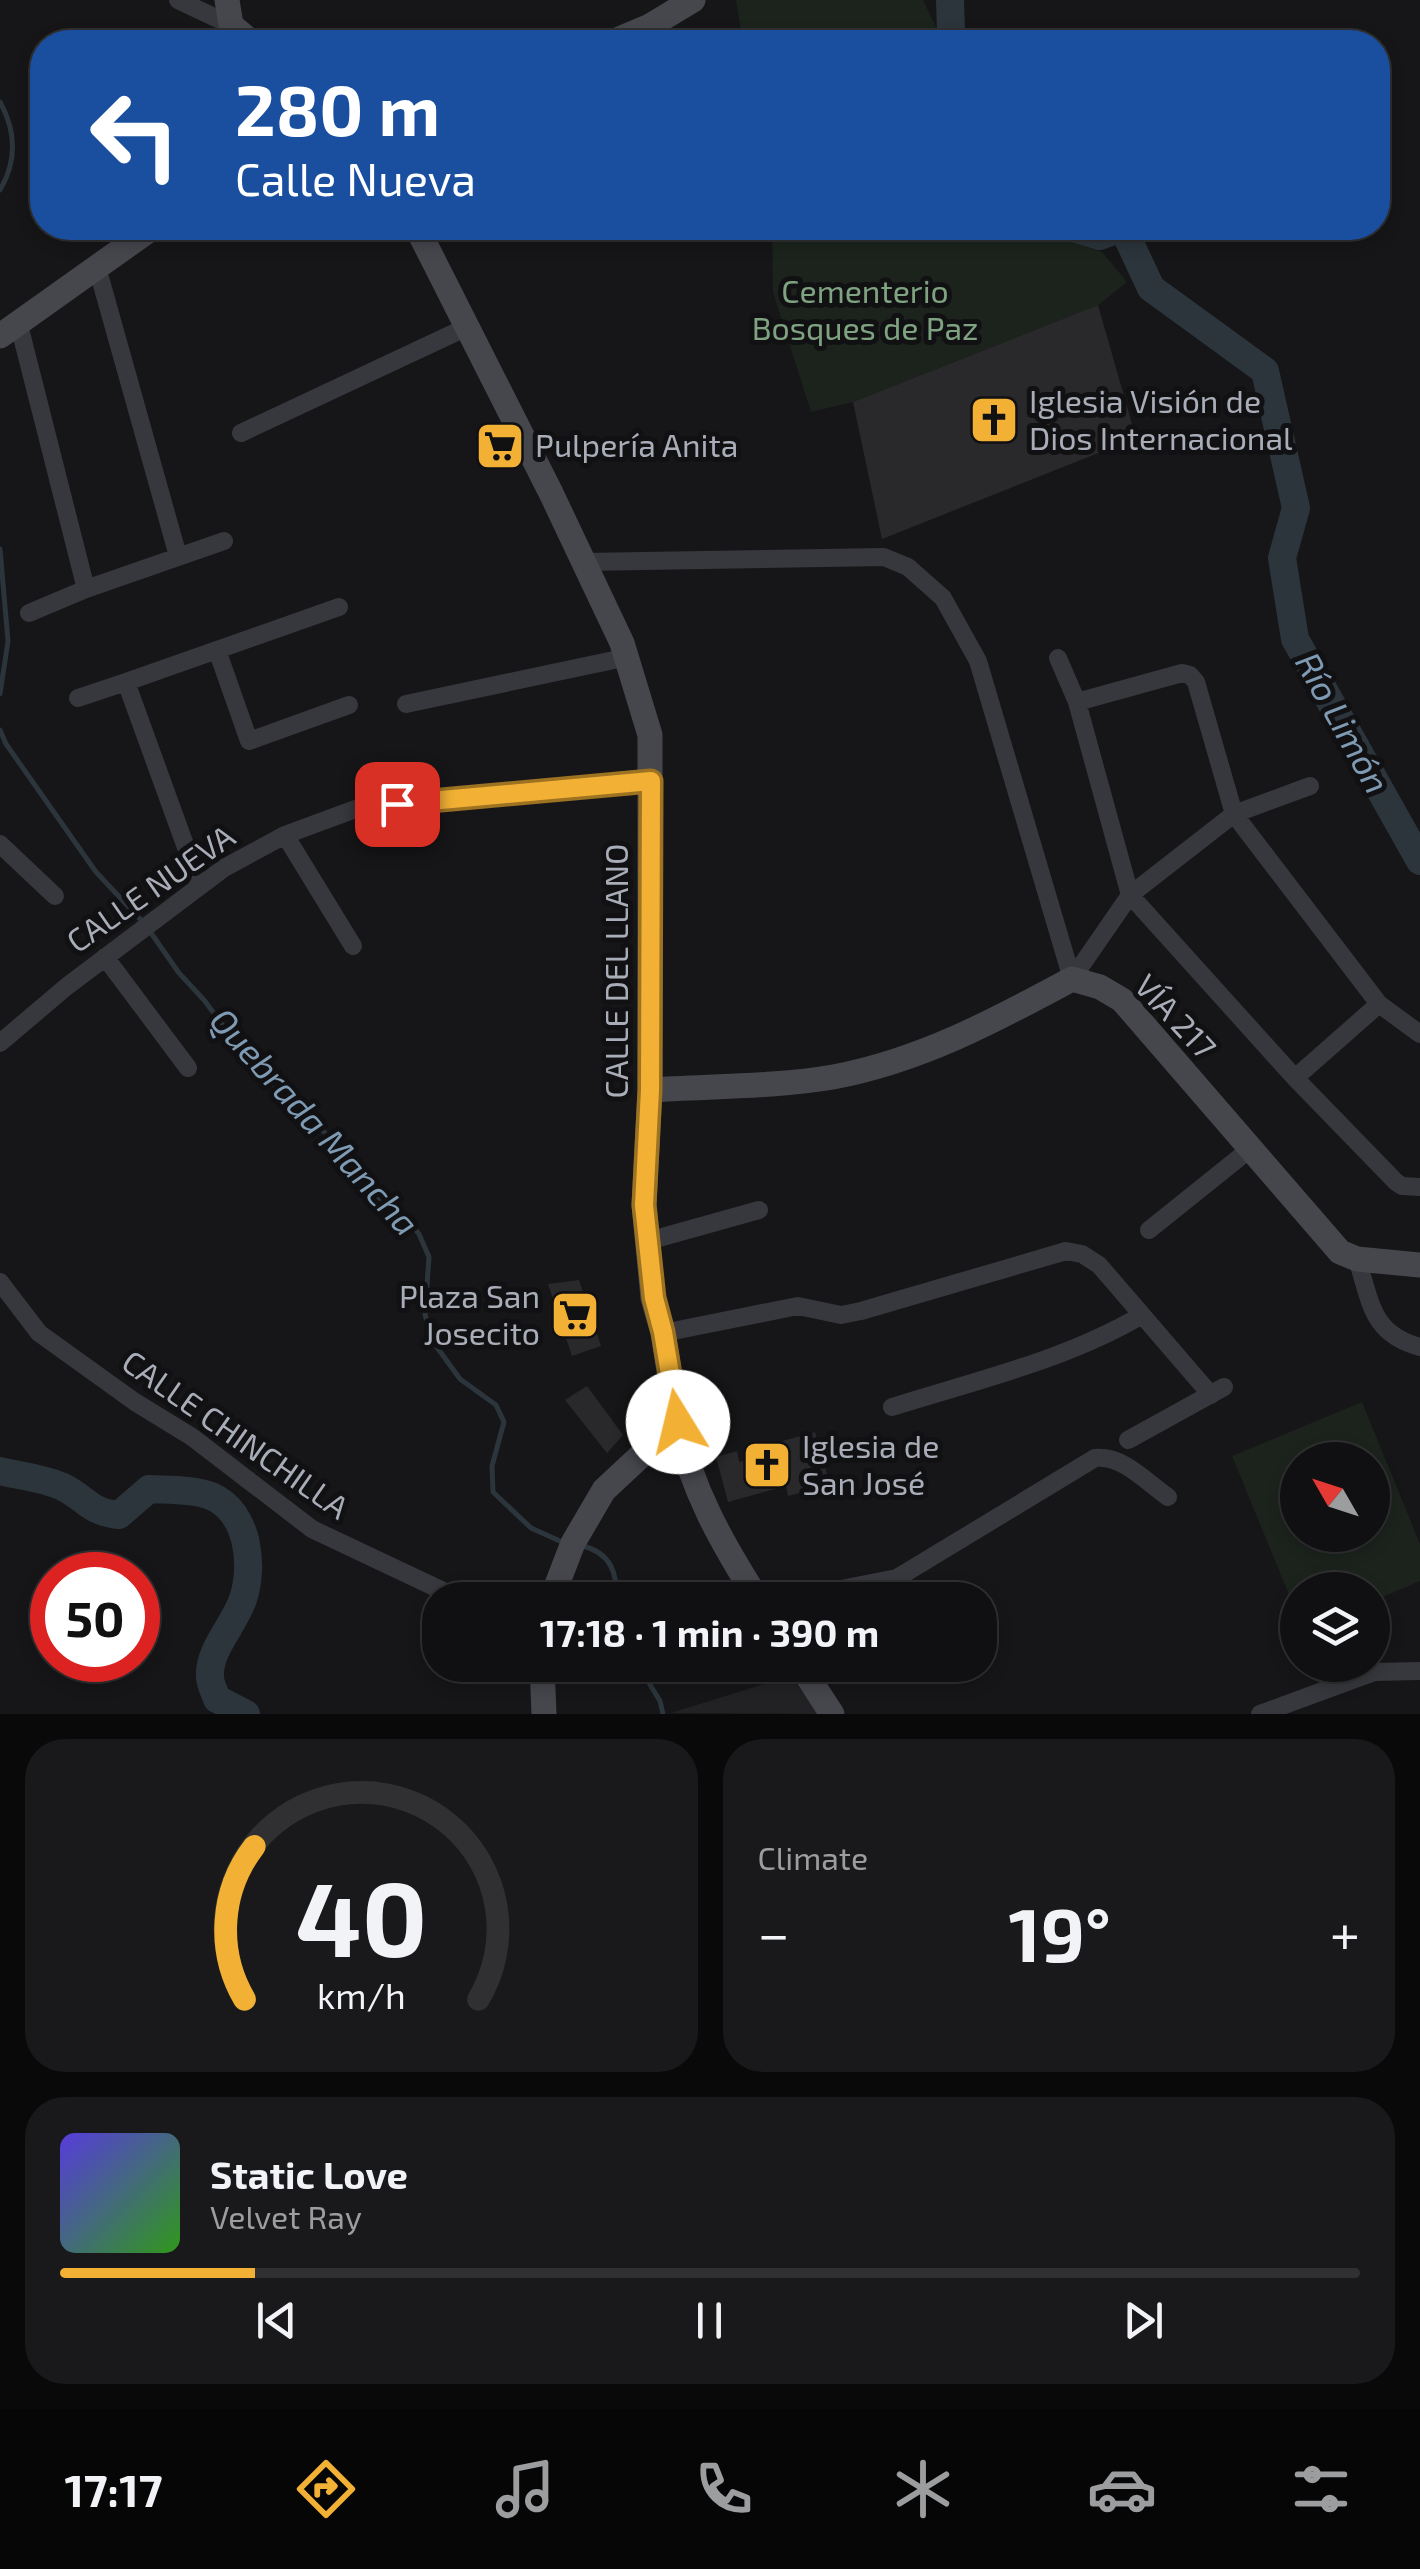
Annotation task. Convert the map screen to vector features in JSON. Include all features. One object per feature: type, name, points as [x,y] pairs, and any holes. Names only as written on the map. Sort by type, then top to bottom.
[{"type":"main road","points":[[658,30],[693,0]]},
{"type":"main road","points":[[9,330],[135,240]]},
{"type":"main road","name":"CALLE DEL LLANO","points":[[423,240],[628,657],[650,735],[650,1090],[644,1205],[654,1298],[686,1464],[715,1531],[747,1582]]},
{"type":"main road","points":[[650,1090],[832,1077],[910,1057],[980,1029],[1072,978]]},
{"type":"main road","name":"VÍA 217","points":[[1072,978],[1100,987],[1122,1000],[1340,1252],[1357,1259]]},
{"type":"main road","points":[[1357,1259],[1420,1264]]},
{"type":"main road","points":[[559,1582],[593,1504],[615,1477],[678,1422]]},
{"type":"main road","points":[[543,1682],[544,1714]]},
{"type":"main road","points":[[811,1682],[832,1714]]},
{"type":"street","points":[[178,0],[229,12]]},
{"type":"street","points":[[97,267],[178,556]]},
{"type":"street","points":[[241,433],[467,327]]},
{"type":"street","points":[[9,330],[86,589]]},
{"type":"street","points":[[29,614],[86,589],[224,541]]},
{"type":"street","points":[[584,562],[884,557],[908,566],[942,598],[978,661],[1072,978]]},
{"type":"street","points":[[78,698],[340,608]]},
{"type":"street","points":[[217,650],[249,741],[349,705]]},
{"type":"street","points":[[406,704],[628,657]]},
{"type":"street","points":[[1058,658],[1077,702],[1130,895],[1295,1078],[1396,1182],[1420,1188]]},
{"type":"street","points":[[1077,702],[1182,673],[1190,675],[1196,682],[1234,814],[1379,1004],[1420,1034]]},
{"type":"street","points":[[126,682],[200,886]]},
{"type":"street","name":"CALLE NUEVA","points":[[0,1043],[224,868],[285,835],[361,807],[651,781]]},
{"type":"street","points":[[1072,978],[1130,895],[1234,814],[1310,786]]},
{"type":"street","points":[[285,835],[353,946]]},
{"type":"street","points":[[0,844],[55,896]]},
{"type":"street","points":[[105,958],[188,1068]]},
{"type":"street","points":[[1295,1078],[1379,1004]]},
{"type":"street","points":[[1149,1230],[1250,1149]]},
{"type":"street","points":[[648,1241],[759,1210]]},
{"type":"street","points":[[663,1332],[798,1306],[841,1314],[861,1312],[1066,1251],[1082,1254],[1099,1264],[1142,1315],[1218,1391],[1128,1440]]},
{"type":"street","points":[[1357,1259],[1377,1322],[1399,1342],[1420,1348]]},
{"type":"street","name":"CALLE CHINCHILLA","points":[[0,1282],[39,1333],[135,1402],[192,1436],[312,1530],[423,1582]]},
{"type":"street","points":[[892,1406],[1064,1354],[1109,1335],[1142,1315]]},
{"type":"street","points":[[876,1582],[896,1578],[1095,1458],[1107,1456],[1124,1465],[1168,1497]]},
{"type":"street","points":[[1260,1714],[1374,1672],[1420,1671]]},
{"type":"shaded area","points":[[771,1682],[795,1682],[819,1714],[671,1713]]},
{"type":"green space","points":[[736,0],[923,0],[937,30],[741,30]]},
{"type":"green space","name":"Cementerio Bosques de Paz","points":[[772,240],[1069,240],[1102,252],[1127,282],[1098,305],[853,402],[811,412],[773,292]]},
{"type":"green space","points":[[1362,1402],[1378,1442],[1280,1442],[1280,1552],[1390,1552],[1390,1471],[1420,1544],[1420,1581],[1390,1594],[1390,1572],[1280,1573],[1232,1456]]},
{"type":"building","name":"Iglesia Visión de Dios Internacional","points":[[1098,305],[1136,438],[882,539],[853,402]]},
{"type":"building","name":"Plaza San Josecito","points":[[579,1280],[601,1346],[572,1356],[548,1284]]},
{"type":"building","points":[[587,1386],[623,1435],[607,1453],[565,1400]]},
{"type":"building","name":"Iglesia de San José","points":[[815,1432],[827,1474],[818,1477],[821,1487],[788,1496],[786,1486],[728,1502],[716,1457],[737,1451],[739,1462],[774,1453],[772,1444]]},
{"type":"waterway","name":"Río Limón","points":[[950,0],[951,30]]},
{"type":"waterway","name":"Quebrada Mancha","points":[[0,102],[12,146],[0,190]]},
{"type":"waterway","name":"Río Limón","points":[[1129,240],[1151,288],[1265,371],[1296,508],[1282,558],[1295,639],[1420,861]]},
{"type":"waterway","name":"Quebrada Mancha","points":[[0,549],[8,641],[0,694]]},
{"type":"waterway","name":"Quebrada Mancha","points":[[0,730],[96,872],[142,921]]},
{"type":"waterway","name":"Quebrada Mancha","points":[[149,930],[257,1071],[316,1122],[375,1195],[405,1216],[419,1234],[429,1257],[425,1314],[431,1339],[460,1379],[496,1405],[504,1422],[492,1466],[493,1492],[531,1528],[562,1542]]},
{"type":"waterway","points":[[0,1471],[56,1484],[94,1508],[119,1515],[149,1489],[197,1492],[224,1504],[241,1527],[248,1571],[243,1599],[213,1657],[210,1680],[217,1699],[246,1714]]},
{"type":"waterway","name":"Quebrada Mancha","points":[[583,1546],[606,1559],[616,1582]]},
{"type":"waterway","name":"Quebrada Mancha","points":[[648,1682],[663,1714]]},
{"type":"place","name":"Iglesia Visión de Dios Internacional","points":[[994,420]]},
{"type":"place","name":"Pulpería Anita","points":[[500,446]]},
{"type":"place","name":"Plaza San Josecito","points":[[575,1315]]},
{"type":"place","name":"Iglesia de San José","points":[[767,1465]]},
{"type":"route","points":[[397,804],[651,781],[650,1090],[644,1205],[654,1298],[678,1422]]}]
